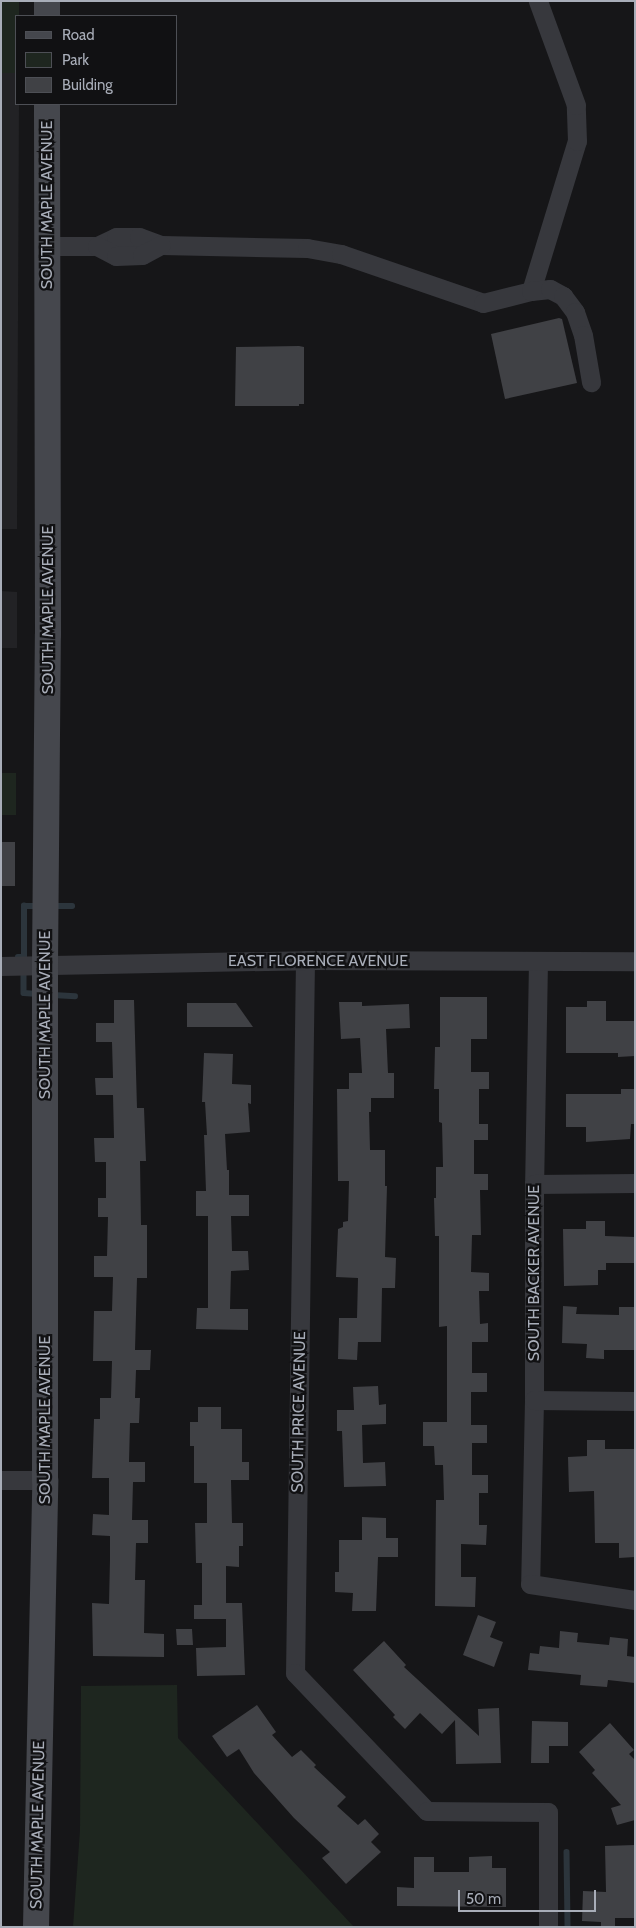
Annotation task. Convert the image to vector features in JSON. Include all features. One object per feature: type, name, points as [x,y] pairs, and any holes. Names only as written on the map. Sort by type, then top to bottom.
[{"type":"main road","points":[[47,1],[47,15]]},
{"type":"main road","name":"SOUTH MAPLE AVENUE","points":[[36,1927],[45,1480],[44,965],[48,634],[47,105]]},
{"type":"street","points":[[531,291],[577,141],[576,105],[538,1]]},
{"type":"street","points":[[48,246],[97,246],[116,256],[142,254],[161,245],[307,248],[341,254],[483,303],[531,291],[550,289],[563,296],[575,312],[583,335],[591,382]]},
{"type":"street","name":"EAST FLORENCE AVENUE","points":[[1,966],[305,960],[635,961]]},
{"type":"street","name":"SOUTH PRICE AVENUE","points":[[305,960],[295,1673],[428,1811],[548,1812],[548,1927]]},
{"type":"street","name":"SOUTH BACKER AVENUE","points":[[538,961],[534,1184],[534,1400],[530,1584],[635,1600]]},
{"type":"street","points":[[534,1184],[635,1183]]},
{"type":"street","points":[[534,1400],[635,1401]]},
{"type":"street","points":[[1,1480],[45,1480]]},
{"type":"shaded area","points":[[1,73],[15,73],[15,105],[19,105],[17,529],[1,529]]},
{"type":"shaded area","points":[[1,591],[17,592],[17,648],[1,648]]},
{"type":"green space","points":[[1,1],[19,1],[19,15],[15,15],[15,73],[1,73]]},
{"type":"green space","points":[[1,773],[16,773],[16,815],[1,815]]},
{"type":"green space","points":[[177,1685],[178,1738],[354,1927],[73,1927],[80,1830],[81,1686]]},
{"type":"building","points":[[559,318],[562,319],[577,383],[505,399],[491,334]]},
{"type":"building","points":[[236,347],[304,347],[304,404],[299,404],[299,406],[235,406]]},
{"type":"building","points":[[1,842],[15,842],[15,886],[1,886]]},
{"type":"building","points":[[440,997],[487,997],[487,1039],[471,1039],[471,1072],[489,1072],[489,1089],[479,1089],[479,1124],[488,1124],[488,1140],[474,1140],[474,1174],[488,1174],[488,1190],[480,1190],[481,1235],[472,1235],[471,1272],[489,1273],[489,1291],[479,1291],[480,1324],[488,1323],[488,1342],[472,1342],[472,1373],[487,1373],[487,1392],[471,1392],[471,1425],[487,1425],[487,1443],[472,1443],[472,1475],[488,1475],[488,1493],[479,1493],[479,1525],[487,1525],[486,1545],[461,1544],[461,1577],[476,1577],[475,1607],[435,1606],[436,1500],[444,1500],[443,1465],[435,1465],[434,1446],[423,1446],[423,1422],[447,1422],[447,1326],[439,1327],[439,1236],[435,1236],[434,1198],[436,1198],[436,1167],[443,1167],[442,1123],[439,1122],[439,1089],[434,1089],[435,1047],[440,1047]]},
{"type":"building","points":[[114,1000],[134,1000],[137,1108],[144,1108],[146,1161],[140,1161],[141,1225],[147,1225],[147,1278],[137,1278],[135,1350],[151,1350],[150,1370],[136,1370],[135,1398],[140,1398],[139,1423],[130,1423],[129,1462],[145,1462],[145,1482],[133,1482],[132,1520],[148,1520],[148,1543],[136,1543],[135,1580],[145,1580],[144,1633],[164,1634],[164,1657],[93,1656],[92,1603],[109,1604],[110,1559],[110,1536],[92,1535],[93,1514],[109,1515],[109,1478],[92,1478],[94,1419],[100,1419],[100,1398],[111,1398],[112,1361],[93,1361],[94,1311],[112,1311],[113,1277],[94,1277],[94,1256],[107,1256],[108,1217],[98,1217],[98,1198],[106,1198],[106,1162],[95,1162],[94,1138],[114,1138],[113,1095],[96,1095],[95,1078],[113,1078],[112,1042],[96,1042],[96,1023],[114,1023]]},
{"type":"building","points":[[587,1001],[606,1001],[606,1021],[635,1021],[635,1056],[618,1057],[618,1053],[566,1053],[566,1007],[587,1007]]},
{"type":"building","points":[[339,1002],[362,1002],[362,1006],[409,1004],[410,1028],[386,1029],[388,1073],[394,1073],[394,1098],[371,1098],[371,1112],[369,1112],[370,1150],[385,1150],[385,1186],[387,1186],[385,1257],[396,1258],[395,1288],[382,1288],[381,1342],[358,1342],[357,1360],[338,1359],[339,1318],[357,1318],[358,1278],[336,1277],[338,1229],[343,1227],[343,1222],[348,1221],[349,1181],[338,1181],[337,1089],[349,1089],[349,1073],[362,1073],[360,1038],[341,1039]]},
{"type":"building","points":[[187,1003],[236,1003],[253,1027],[187,1027]]},
{"type":"building","points":[[204,1053],[233,1054],[232,1084],[251,1085],[251,1104],[248,1103],[250,1132],[225,1134],[227,1170],[229,1170],[229,1195],[249,1195],[249,1216],[231,1216],[232,1251],[248,1251],[249,1270],[231,1271],[230,1309],[248,1309],[248,1330],[196,1329],[197,1308],[208,1308],[208,1216],[196,1216],[196,1191],[206,1191],[204,1135],[207,1135],[205,1102],[202,1102]]},
{"type":"building","points":[[621,1089],[635,1089],[635,1124],[631,1124],[630,1139],[586,1142],[586,1127],[566,1127],[566,1094],[621,1094]]},
{"type":"building","points":[[586,1221],[605,1221],[605,1236],[635,1237],[635,1263],[606,1263],[606,1270],[598,1270],[598,1285],[564,1286],[563,1229],[586,1229]]},
{"type":"building","points":[[563,1306],[577,1307],[576,1314],[619,1315],[619,1307],[635,1307],[635,1350],[604,1350],[604,1359],[586,1358],[587,1344],[562,1343]]},
{"type":"building","points":[[378,1386],[379,1405],[386,1404],[386,1424],[362,1425],[363,1463],[385,1462],[386,1486],[344,1487],[342,1431],[337,1431],[337,1410],[354,1410],[353,1387]]},
{"type":"building","points":[[198,1407],[221,1407],[221,1429],[242,1429],[242,1462],[249,1462],[249,1480],[231,1480],[232,1523],[243,1523],[243,1546],[239,1546],[239,1567],[226,1566],[226,1603],[242,1603],[245,1675],[197,1676],[196,1648],[226,1647],[226,1619],[194,1619],[194,1605],[202,1605],[202,1563],[196,1563],[195,1523],[207,1523],[207,1483],[194,1483],[194,1446],[190,1446],[190,1422],[198,1422]]},
{"type":"building","points":[[587,1440],[605,1440],[605,1449],[635,1449],[635,1557],[619,1558],[619,1543],[595,1543],[594,1491],[569,1492],[568,1457],[587,1456]]},
{"type":"building","points":[[362,1517],[386,1518],[386,1538],[398,1538],[398,1557],[378,1557],[376,1611],[352,1611],[353,1593],[335,1592],[335,1572],[339,1572],[339,1540],[362,1540]]},
{"type":"building","points":[[478,1615],[496,1622],[490,1637],[503,1642],[494,1667],[463,1655]]},
{"type":"building","points":[[176,1629],[192,1629],[193,1645],[177,1645]]},
{"type":"building","points":[[560,1631],[578,1633],[577,1642],[609,1645],[610,1637],[628,1639],[627,1656],[635,1657],[635,1683],[608,1680],[607,1687],[580,1685],[581,1675],[528,1670],[530,1653],[539,1654],[540,1646],[559,1648]]},
{"type":"building","points":[[384,1641],[406,1665],[404,1667],[479,1736],[478,1709],[499,1708],[501,1763],[456,1764],[455,1720],[442,1734],[420,1713],[405,1729],[393,1717],[395,1715],[353,1670]]},
{"type":"building","points":[[257,1705],[276,1732],[272,1735],[292,1757],[301,1750],[316,1765],[314,1767],[346,1797],[337,1806],[358,1825],[365,1819],[379,1834],[371,1842],[381,1852],[346,1884],[322,1858],[330,1852],[294,1818],[254,1773],[239,1749],[227,1757],[212,1736]]},
{"type":"building","points":[[532,1721],[568,1722],[568,1746],[549,1746],[549,1763],[531,1763]]},
{"type":"building","points":[[610,1723],[634,1750],[629,1754],[635,1760],[635,1820],[617,1825],[611,1808],[621,1805],[592,1773],[595,1770],[579,1752]]},
{"type":"building","points":[[635,1845],[635,1918],[615,1918],[615,1927],[601,1927],[601,1922],[582,1921],[583,1891],[606,1892],[605,1846]]},
{"type":"building","points":[[492,1856],[492,1868],[506,1868],[506,1907],[397,1906],[397,1887],[414,1888],[414,1857],[434,1857],[434,1872],[469,1872],[469,1857]]},
{"type":"waterway","points":[[18,957],[24,957],[24,906],[40,906]]},
{"type":"waterway","points":[[52,906],[72,906]]},
{"type":"waterway","points":[[24,967],[24,993],[38,994]]},
{"type":"waterway","points":[[53,995],[75,996]]},
{"type":"waterway","points":[[567,1852],[568,1927]]}]
